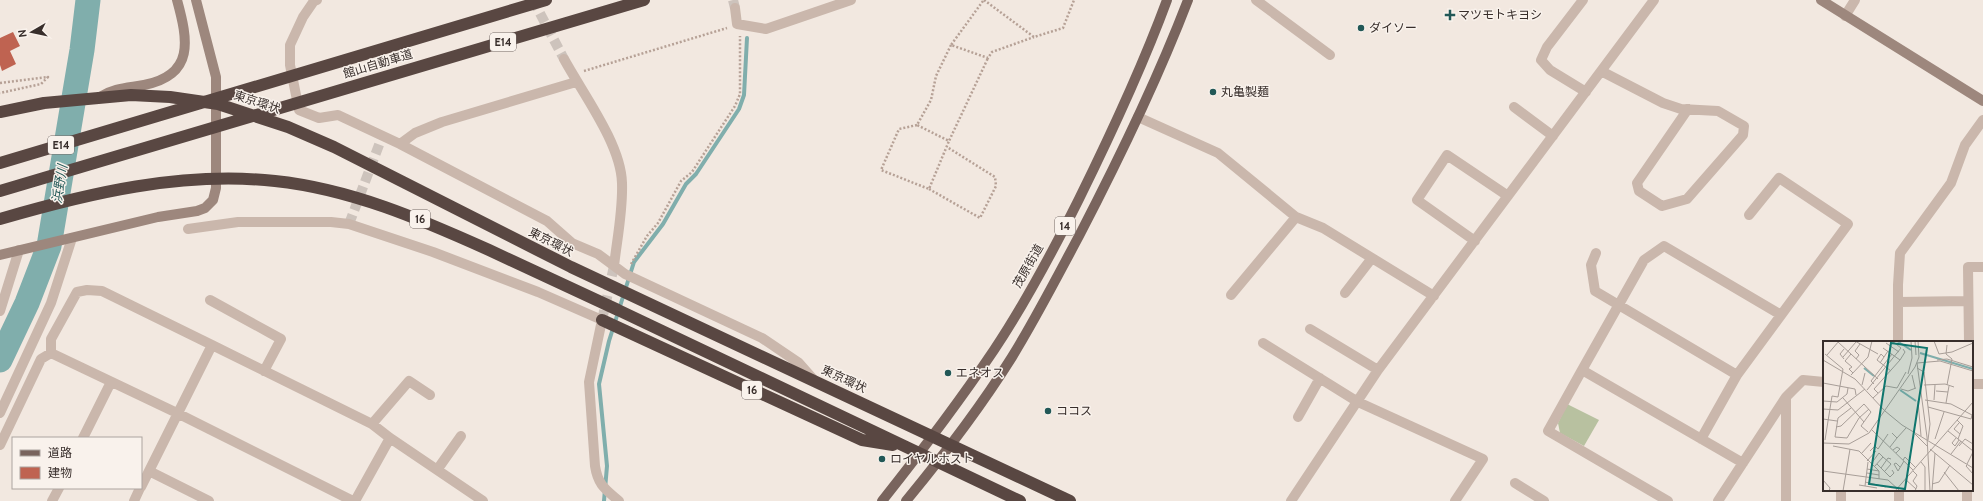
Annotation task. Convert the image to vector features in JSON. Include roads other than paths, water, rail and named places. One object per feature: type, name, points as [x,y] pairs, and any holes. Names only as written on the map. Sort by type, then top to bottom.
[{"type":"highway","name":"館山自動車道","points":[[5,162],[546,0]]},
{"type":"highway","name":"館山自動車道","points":[[4,190],[644,0]]},
{"type":"highway","name":"東京環状","points":[[0,112],[44,103],[100,97],[131,95],[170,97],[218,104],[288,127],[334,147],[571,267],[933,435],[1070,501]]},
{"type":"highway","name":"16","points":[[2,219],[115,190],[170,181],[274,181],[349,195],[429,223],[561,283],[1020,501]]},
{"type":"highway","name":"16","points":[[602,320],[862,440],[906,447]]},
{"type":"main road","name":"茂原街道","points":[[882,501],[920,453],[995,349],[1048,259],[1109,139],[1157,29],[1167,0]]},
{"type":"main road","name":"14","points":[[906,501],[951,445],[1011,358],[1044,302],[1108,181],[1158,75],[1188,0]]},
{"type":"street","points":[[100,97],[112,90],[159,82],[169,77],[178,68],[184,55],[185,42],[184,24],[177,0]]},
{"type":"street","points":[[2,256],[19,250],[158,217],[196,211],[205,208],[213,200],[216,188],[218,104],[216,77],[196,0]]},
{"type":"street","points":[[317,0],[314,1],[302,17],[290,45],[290,65],[299,110],[319,118],[338,115],[400,144],[547,221],[572,243],[598,254],[625,274],[762,338],[799,362],[815,380]]},
{"type":"street","points":[[735,8],[737,24],[766,29],[851,0]]},
{"type":"street","points":[[1256,0],[1330,55]]},
{"type":"street","points":[[1583,0],[1576,7],[1547,47],[1541,60],[1550,70],[1586,92]]},
{"type":"street","points":[[1291,501],[1378,370],[1654,0]]},
{"type":"street","points":[[1821,0],[1983,101]]},
{"type":"street","points":[[1845,16],[1855,0]]},
{"type":"street","points":[[564,59],[606,130],[618,162],[622,182],[621,213],[614,266]]},
{"type":"street","points":[[1601,71],[1662,103],[1688,110],[1718,111],[1744,126],[1743,135],[1687,200],[1662,206],[1639,191],[1636,183],[1688,110]]},
{"type":"street","points":[[400,144],[415,133],[442,122],[574,78]]},
{"type":"street","points":[[1514,107],[1553,136]]},
{"type":"street","points":[[1138,117],[1218,153],[1296,217],[1323,228],[1434,296]]},
{"type":"street","points":[[1898,341],[1900,254],[1951,183],[1965,145],[1983,120]]},
{"type":"street","points":[[1475,241],[1416,200],[1447,154],[1508,196]]},
{"type":"street","points":[[1701,439],[1738,375],[1848,224],[1779,178],[1749,215]]},
{"type":"street","points":[[1231,295],[1296,217]]},
{"type":"street","points":[[188,229],[238,222],[331,222],[349,224],[433,252],[538,292],[602,320],[589,382],[595,466],[597,478],[603,488],[619,501]]},
{"type":"street","points":[[0,413],[51,303],[72,238]]},
{"type":"street","points":[[1668,501],[1548,431],[1644,260],[1664,246],[1782,315]]},
{"type":"street","points":[[0,311],[19,250]]},
{"type":"street","points":[[1596,253],[1591,266],[1595,292],[1738,375]]},
{"type":"street","points":[[1345,293],[1372,258]]},
{"type":"street","points":[[1968,341],[1968,267],[1983,267]]},
{"type":"street","points":[[51,354],[51,339],[77,292],[87,290],[102,291],[372,424],[390,438],[483,501]]},
{"type":"street","points":[[210,300],[281,339],[264,371]]},
{"type":"street","points":[[1898,302],[1968,301]]},
{"type":"street","points":[[1310,328],[1378,370]]},
{"type":"street","points":[[1263,343],[1358,402],[1483,459],[1455,501]]},
{"type":"street","points":[[142,485],[212,344]]},
{"type":"street","points":[[51,354],[177,413],[354,501],[390,438]]},
{"type":"street","points":[[0,446],[41,359],[51,354]]},
{"type":"street","points":[[1582,370],[1743,463]]},
{"type":"street","points":[[1298,417],[1320,378]]},
{"type":"street","points":[[1718,501],[1786,397],[1803,380],[1823,382]]},
{"type":"street","points":[[372,424],[409,381],[430,394]]},
{"type":"street","points":[[84,437],[111,382]]},
{"type":"street","points":[[1786,397],[1786,501]]},
{"type":"street","points":[[437,470],[460,436]]},
{"type":"street","points":[[149,471],[209,501]]},
{"type":"street","points":[[1515,483],[1544,501]]},
{"type":"street","points":[[52,501],[58,489]]},
{"type":"street","points":[[134,501],[140,489]]},
{"type":"waterway","name":"浜野川","points":[[0,360],[27,303],[49,246],[82,50],[88,0]]},
{"type":"waterway","points":[[604,501],[607,466],[599,384],[609,341],[634,262],[663,224],[686,184],[696,174],[739,109],[744,95],[747,38]]},
{"type":"tunnel","points":[[533,0],[564,59]]},
{"type":"tunnel","points":[[733,0],[735,8]]},
{"type":"tunnel","points":[[349,224],[382,137]]},
{"type":"tunnel","points":[[602,320],[614,266]]},
{"type":"place","name":"マツモトキヨシ","points":[[1450,15]]},
{"type":"place","name":"ダイソー","points":[[1361,28]]},
{"type":"place","name":"丸亀製麺","points":[[1213,92]]},
{"type":"place","name":"エネオス","points":[[948,373]]},
{"type":"place","name":"ココス","points":[[1048,411]]},
{"type":"place","name":"ロイヤルホスト","points":[[882,459]]}]
